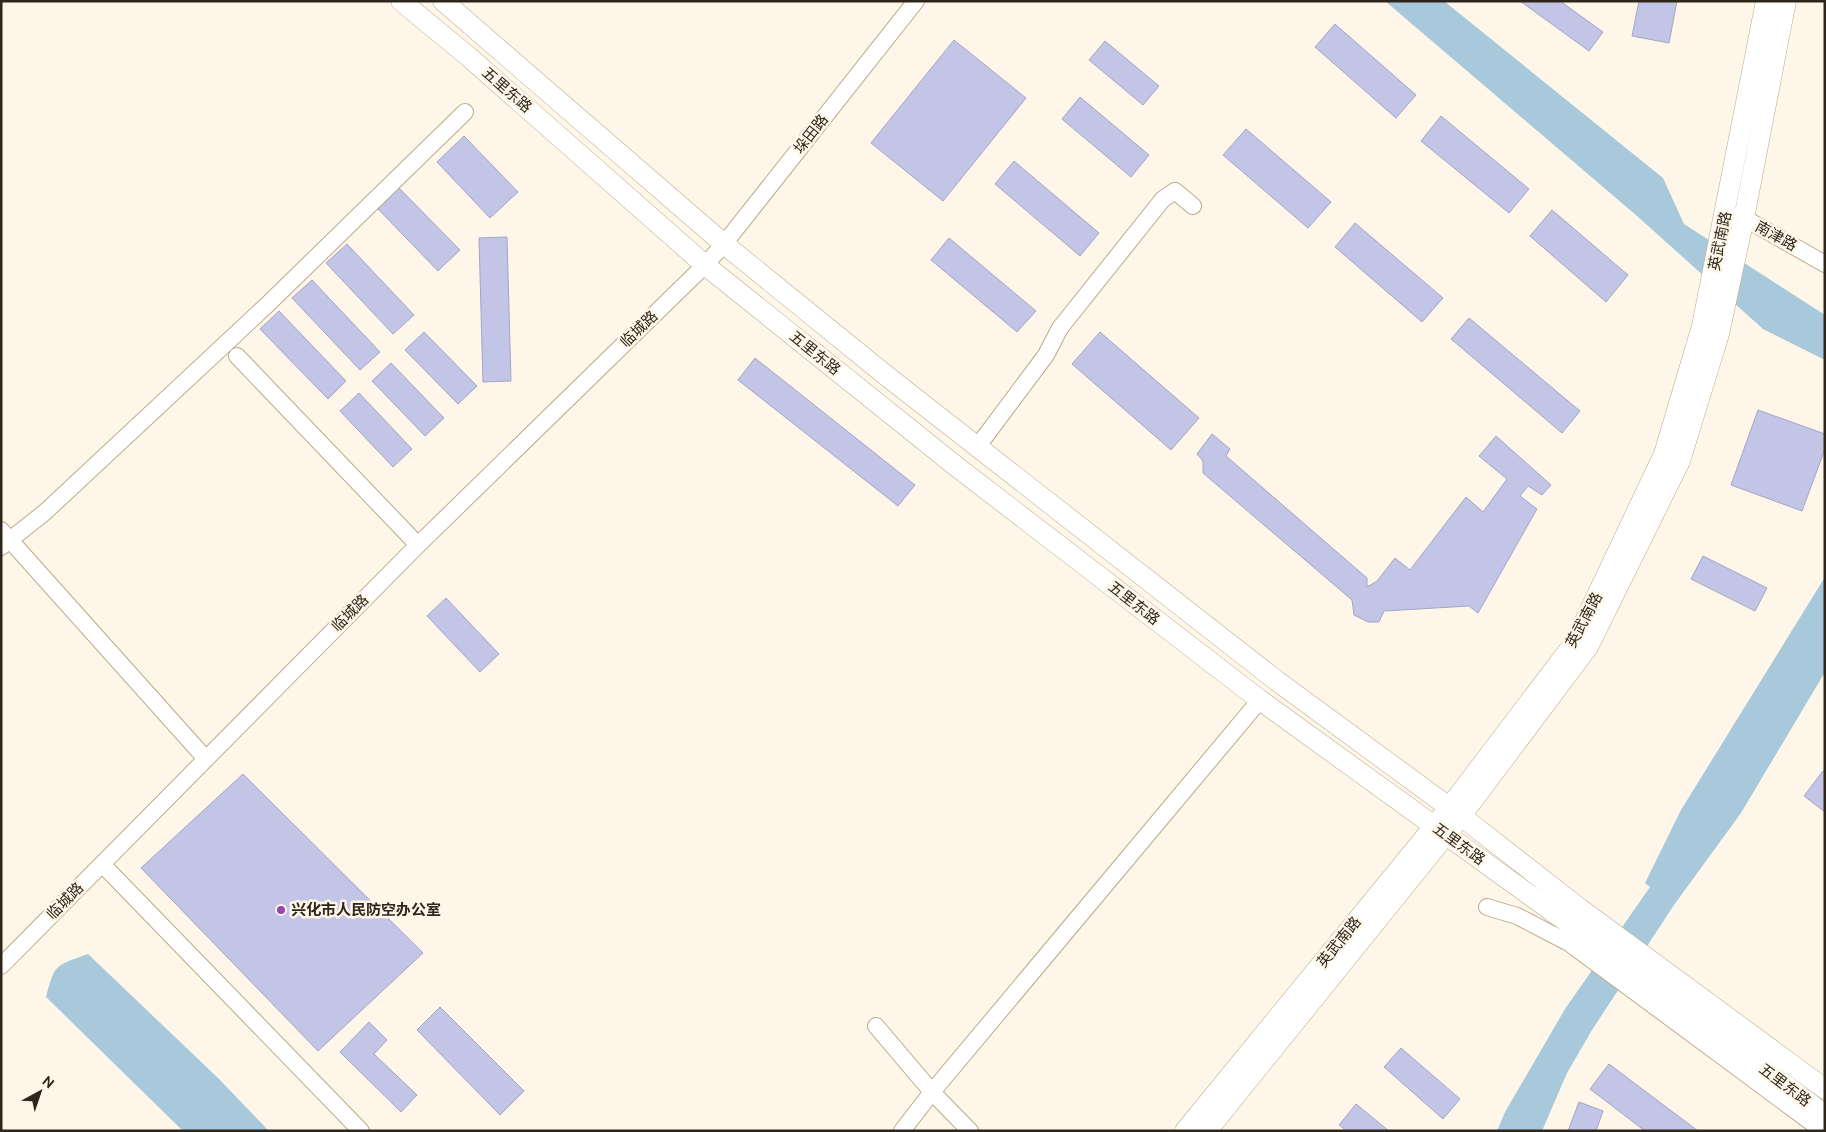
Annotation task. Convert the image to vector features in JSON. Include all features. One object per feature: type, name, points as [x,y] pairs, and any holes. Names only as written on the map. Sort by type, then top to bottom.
[{"type":"main road","name":"五里东路","points":[[401,1],[469,57],[705,265],[957,467],[1260,700],[1440,830],[1572,914]]},
{"type":"main road","name":"五里东路","points":[[443,1],[724,244],[1277,681],[1455,812],[1647,980],[1825,1115]]},
{"type":"main road","name":"英武南路","points":[[1735,216],[1766,1]]},
{"type":"main road","name":"英武南路","points":[[1185,1131],[1440,830],[1588,648],[1680,461],[1786,1]]},
{"type":"main road","name":"英武南路","points":[[1207,1131],[1440,830]]},
{"type":"main road","name":"五里东路","points":[[1647,980],[1825,1089]]},
{"type":"street","name":"垛田路","points":[[705,265],[724,244],[916,1]]},
{"type":"street","points":[[206,759],[5,539],[44,512],[260,310],[465,112]]},
{"type":"street","points":[[978,446],[1046,355],[1060,328],[1163,199],[1175,191],[1193,206]]},
{"type":"street","name":"南津路","points":[[1735,216],[1825,264]]},
{"type":"street","name":"临城路","points":[[1,966],[418,545],[705,265]]},
{"type":"street","points":[[237,356],[418,545]]},
{"type":"street","points":[[902,1131],[932,1092],[1260,700]]},
{"type":"street","points":[[102,864],[361,1131]]},
{"type":"street","points":[[1487,907],[1517,916],[1647,980],[1823,1131]]},
{"type":"street","points":[[876,1026],[932,1092],[970,1131]]},
{"type":"water","points":[[1385,1],[1444,1],[1663,178],[1684,224],[1825,315],[1825,360],[1763,329],[1637,216]]},
{"type":"water","points":[[1825,577],[1825,672],[1741,813],[1674,905],[1592,1030],[1567,1073],[1542,1131],[1497,1131],[1505,1112],[1565,1009],[1650,887],[1645,883],[1681,810]]},
{"type":"water","points":[[88,954],[218,1078],[269,1131],[183,1131],[46,997],[58,967]]},
{"type":"building","points":[[1520,1],[1560,1],[1603,32],[1589,51]]},
{"type":"building","points":[[1639,1],[1677,1],[1669,43],[1632,36]]},
{"type":"building","points":[[1335,24],[1416,95],[1396,118],[1315,47]]},
{"type":"building","points":[[954,40],[1026,98],[943,201],[871,143]]},
{"type":"building","points":[[1105,41],[1159,86],[1143,105],[1089,60]]},
{"type":"building","points":[[1080,97],[1149,155],[1131,177],[1062,119]]},
{"type":"building","points":[[1441,116],[1529,189],[1509,213],[1421,141]]},
{"type":"building","points":[[1246,129],[1331,202],[1308,228],[1223,155]]},
{"type":"building","points":[[464,136],[518,192],[490,218],[437,162]]},
{"type":"building","points":[[1014,161],[1099,233],[1080,256],[995,184]]},
{"type":"building","points":[[399,188],[460,250],[438,271],[378,209]]},
{"type":"building","points":[[1552,210],[1628,275],[1606,302],[1530,236]]},
{"type":"building","points":[[1355,223],[1443,298],[1422,322],[1335,247]]},
{"type":"building","points":[[507,237],[511,381],[483,382],[479,238]]},
{"type":"building","points":[[949,238],[1036,311],[1017,332],[931,260]]},
{"type":"building","points":[[347,244],[414,315],[393,334],[326,263]]},
{"type":"building","points":[[312,280],[380,352],[360,370],[292,298]]},
{"type":"building","points":[[279,311],[346,381],[328,399],[260,329]]},
{"type":"building","points":[[1469,318],[1580,411],[1562,433],[1451,339]]},
{"type":"building","points":[[424,332],[477,386],[458,404],[405,350]]},
{"type":"building","points":[[1100,332],[1199,418],[1171,450],[1072,364]]},
{"type":"building","points":[[755,358],[915,485],[898,506],[738,380]]},
{"type":"building","points":[[391,363],[444,418],[425,436],[372,381]]},
{"type":"building","points":[[359,393],[412,449],[393,467],[340,411]]},
{"type":"building","points":[[1758,410],[1825,434],[1825,449],[1802,511],[1731,485]]},
{"type":"building","points":[[1212,434],[1230,449],[1226,456],[1367,578],[1367,587],[1377,581],[1395,558],[1410,570],[1466,497],[1483,512],[1507,479],[1479,456],[1496,436],[1551,485],[1542,495],[1528,486],[1520,496],[1537,509],[1478,613],[1469,606],[1384,611],[1379,622],[1368,622],[1354,615],[1352,600],[1203,473],[1203,461],[1197,454]]},
{"type":"building","points":[[1703,556],[1767,588],[1755,611],[1691,579]]},
{"type":"building","points":[[446,598],[499,654],[480,672],[427,616]]},
{"type":"building","points":[[1823,771],[1825,772],[1825,812],[1804,796]]},
{"type":"building","name":"兴化市人民防空办公室","points":[[243,774],[423,953],[318,1051],[141,868]]},
{"type":"building","points":[[440,1007],[524,1091],[500,1115],[417,1030]]},
{"type":"building","points":[[369,1022],[387,1040],[374,1054],[417,1095],[401,1112],[340,1052]]},
{"type":"building","points":[[1401,1048],[1460,1099],[1443,1119],[1384,1067]]},
{"type":"building","points":[[1609,1064],[1698,1131],[1645,1131],[1590,1089]]},
{"type":"building","points":[[1579,1102],[1603,1111],[1596,1131],[1568,1131]]},
{"type":"building","points":[[1356,1104],[1389,1131],[1347,1131],[1339,1125]]},
{"type":"place","name":"兴化市人民防空办公室","points":[[281,910]]}]
